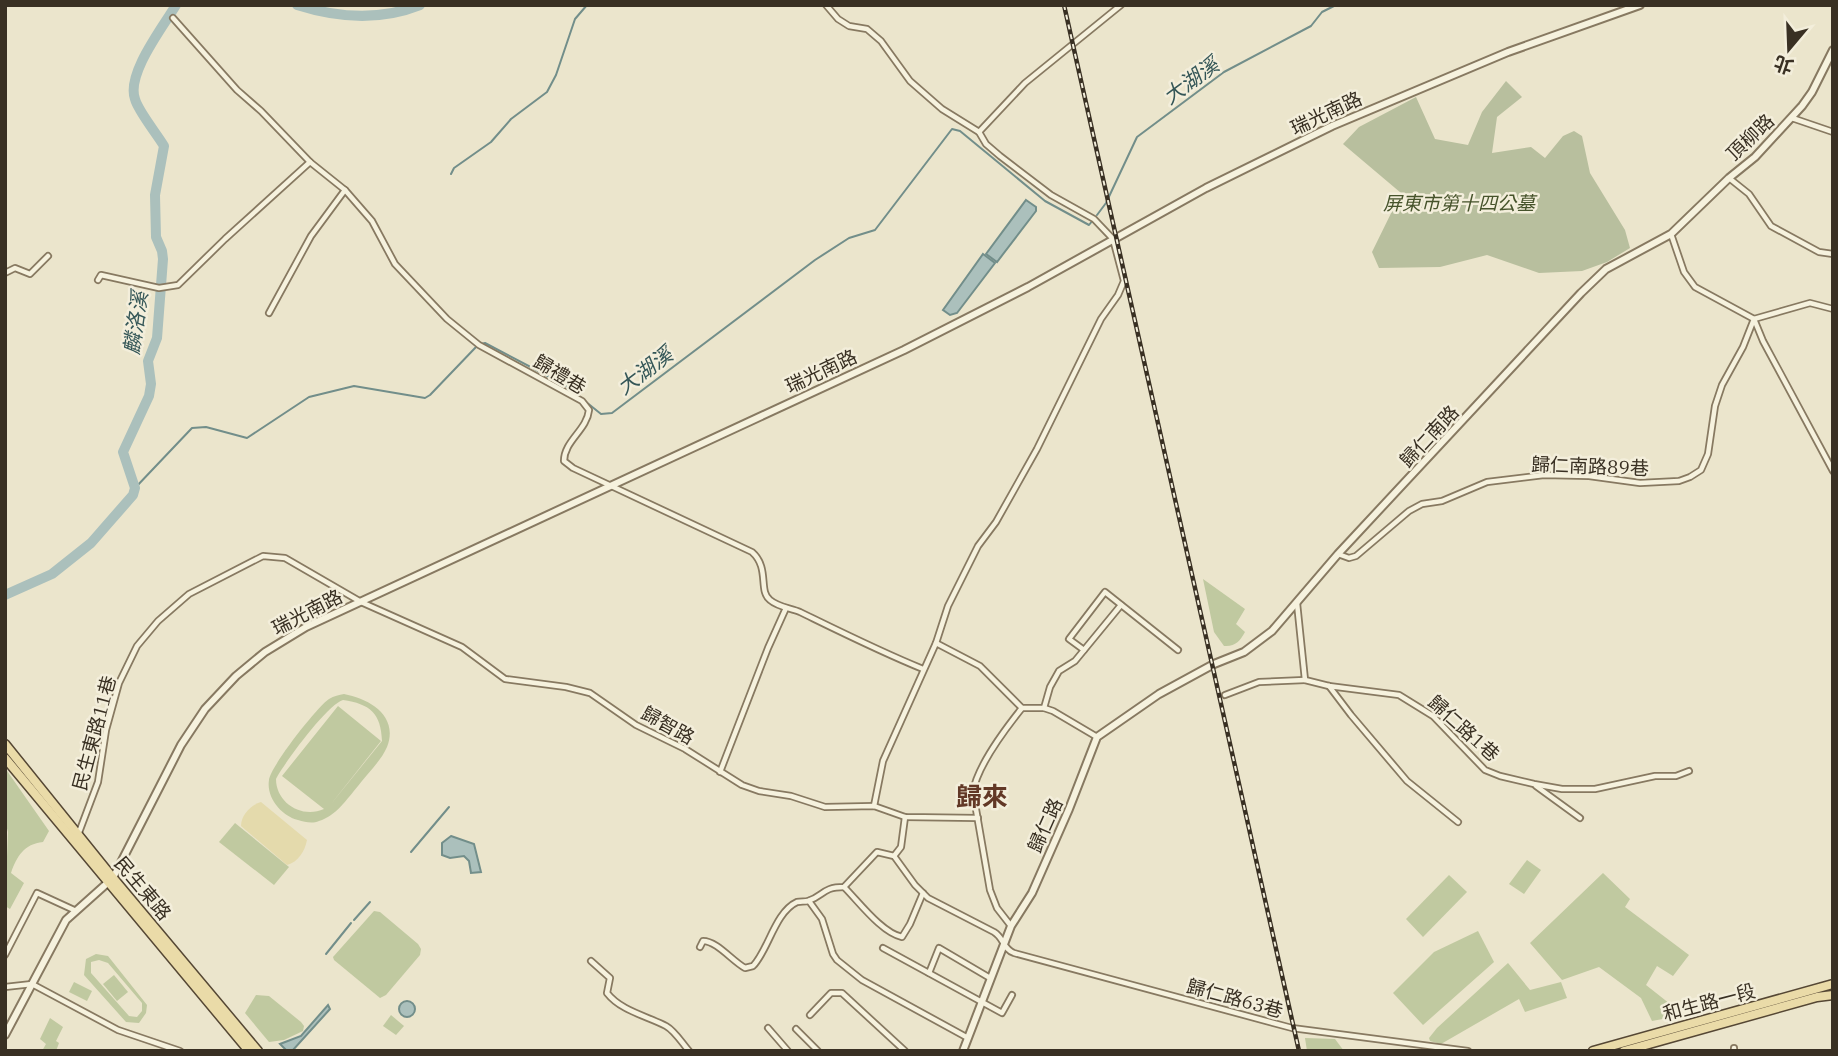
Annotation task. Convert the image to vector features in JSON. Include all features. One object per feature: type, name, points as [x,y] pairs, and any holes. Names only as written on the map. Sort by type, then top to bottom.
[{"type":"main road","name":"民生東路","points":[[5,744],[76,838],[249,1051]]},
{"type":"main road","name":"民生東路","points":[[5,758],[76,838]]},
{"type":"main road","name":"民生東路","points":[[110,880],[258,1051]]},
{"type":"main road","name":"和生路一段","points":[[1593,1051],[1833,984]]},
{"type":"main road","name":"和生路一段","points":[[1624,1051],[1817,997],[1833,995]]},
{"type":"street","points":[[826,5],[838,19],[849,26],[867,29],[881,41],[910,81],[942,109],[979,132],[986,144],[1000,156],[1051,195],[1094,219],[1113,239],[1124,281],[1118,295],[1101,319],[1031,460],[996,522],[978,546],[948,606],[936,643],[883,761],[874,806]]},
{"type":"street","points":[[979,132],[1025,83],[1121,5]]},
{"type":"street","name":"瑞光南路","points":[[110,880],[181,745],[205,709],[236,676],[265,652],[306,627],[904,350],[1028,287],[1206,188],[1332,126],[1501,55],[1640,5]]},
{"type":"street","name":"歸禮巷","points":[[173,18],[237,90],[310,162],[345,190],[372,221],[396,264],[447,319],[479,345],[582,401],[589,410],[588,418],[564,452],[564,461],[573,468],[752,552],[763,565],[766,597],[819,624],[923,669]]},
{"type":"street","name":"頂柳路","points":[[1671,234],[1729,178],[1755,158],[1792,118],[1812,92],[1833,50]]},
{"type":"street","points":[[1792,118],[1833,132]]},
{"type":"street","points":[[99,280],[101,275],[159,288],[178,285],[310,162]]},
{"type":"street","points":[[1729,178],[1749,194],[1771,226],[1819,251],[1833,254]]},
{"type":"street","points":[[269,313],[311,236],[345,190]]},
{"type":"street","points":[[1671,234],[1684,272],[1695,287],[1754,319],[1763,341],[1833,471]]},
{"type":"street","name":"歸仁南路","points":[[1097,737],[1159,694],[1259,642],[1598,277],[1671,234]]},
{"type":"street","points":[[5,273],[15,268],[30,274],[48,256]]},
{"type":"street","points":[[1754,319],[1810,303],[1833,309]]},
{"type":"street","name":"歸仁南路89巷","points":[[1338,554],[1349,558],[1356,556],[1422,503],[1442,501],[1488,482],[1544,475],[1589,476],[1640,483],[1679,481],[1690,477],[1701,470],[1708,454],[1715,406],[1722,385],[1743,347],[1754,319]]},
{"type":"street","name":"民生東路11巷","points":[[76,838],[98,782],[106,730],[119,682],[144,636],[174,606],[189,594],[264,556],[285,558],[361,602]]},
{"type":"street","points":[[1084,650],[1069,639],[1105,592],[1178,650]]},
{"type":"street","name":"歸智路","points":[[361,602],[462,647],[505,679],[590,693],[636,725],[684,749],[742,785],[759,791],[791,796],[825,807],[874,806],[905,817],[978,818]]},
{"type":"street","points":[[1297,603],[1305,680]]},
{"type":"street","points":[[1044,708],[1050,687],[1059,671],[1075,661],[1121,605]]},
{"type":"street","points":[[720,772],[786,608]]},
{"type":"street","points":[[936,643],[980,666],[1022,708],[1044,708],[1097,737]]},
{"type":"street","name":"歸仁路1巷","points":[[1225,695],[1259,682],[1305,680],[1329,686],[1399,695],[1433,716],[1485,770],[1500,776],[1562,789],[1595,789],[1654,776],[1676,776],[1689,771]]},
{"type":"street","points":[[1329,686],[1350,715],[1407,780],[1458,822]]},
{"type":"street","points":[[1011,926],[997,908],[990,890],[973,792],[974,784],[1011,721],[1022,708]]},
{"type":"street","name":"歸仁路","points":[[963,1051],[1003,944],[1032,893],[1097,737]]},
{"type":"street","points":[[1534,784],[1580,818]]},
{"type":"street","points":[[894,856],[901,846],[905,817]]},
{"type":"street","points":[[700,947],[703,941],[711,942],[733,961],[746,968],[753,967],[775,926],[793,905],[799,901],[808,901],[830,887],[844,887],[884,928],[895,936],[902,937],[923,893],[894,856],[877,852],[844,887]]},
{"type":"street","points":[[5,1035],[65,920],[110,880]]},
{"type":"street","points":[[5,955],[37,893],[75,910]]},
{"type":"street","name":"歸仁路63巷","points":[[923,893],[994,932],[1006,949],[1014,953],[1292,1028],[1468,1051]]},
{"type":"street","points":[[808,901],[822,919],[837,960],[862,980],[968,1038]]},
{"type":"street","points":[[883,948],[1002,1013],[1012,995]]},
{"type":"street","points":[[929,973],[939,948],[990,978]]},
{"type":"street","points":[[591,961],[610,978],[607,993],[610,998],[668,1027],[689,1051]]},
{"type":"street","points":[[5,987],[32,984],[118,1030],[180,1051]]},
{"type":"street","points":[[810,1015],[831,993],[842,993],[905,1051]]},
{"type":"street","points":[[768,1028],[788,1051]]},
{"type":"street","points":[[796,1029],[818,1051]]},
{"type":"green space","name":"屏東市第十四公墓","points":[[1506,81],[1522,97],[1497,117],[1492,153],[1531,147],[1545,158],[1563,136],[1574,131],[1582,136],[1590,173],[1625,230],[1630,248],[1607,262],[1582,271],[1539,273],[1487,255],[1440,267],[1379,268],[1372,252],[1401,193],[1343,144],[1359,127],[1416,97],[1435,139],[1468,145],[1482,112]]},
{"type":"green space","points":[[1203,579],[1245,609],[1236,624],[1245,632],[1234,644],[1224,646],[1214,632]]},
{"type":"green space","points":[[344,694],[372,705],[386,718],[390,736],[387,747],[374,767],[331,815],[314,822],[292,818],[273,800],[269,787],[271,773],[315,713],[329,699]],"holes":[[[343,700],[360,704],[372,712],[379,723],[382,741],[331,804],[381,741],[338,706],[282,776],[324,809],[307,812],[292,807],[280,795],[276,779],[317,723]]]},
{"type":"green space","points":[[5,768],[49,831],[43,842],[26,848],[16,861],[11,873],[24,883],[10,909],[5,906],[8,832],[5,821]]},
{"type":"green space","points":[[235,823],[289,867],[274,885],[219,842]]},
{"type":"green space","points":[[1527,860],[1541,870],[1524,894],[1509,884]]},
{"type":"green space","points":[[1603,873],[1630,899],[1625,907],[1689,955],[1673,976],[1657,966],[1646,985],[1684,1015],[1652,1021],[1641,998],[1599,967],[1562,980],[1530,943]]},
{"type":"green space","points":[[1449,875],[1467,892],[1423,937],[1406,919]]},
{"type":"green space","points":[[374,911],[380,912],[421,949],[420,955],[386,995],[380,998],[333,957]]},
{"type":"green space","points":[[1478,931],[1494,962],[1423,1025],[1393,993],[1434,952]]},
{"type":"green space","points":[[96,954],[108,956],[147,1005],[146,1013],[139,1023],[126,1022],[84,975],[86,959]],"holes":[[[99,960],[108,963],[142,1003],[142,1011],[137,1017],[129,1016],[91,973],[91,962]]]},
{"type":"green space","points":[[1508,963],[1530,990],[1561,982],[1567,998],[1525,1012],[1519,999],[1441,1044],[1430,1041],[1429,1038],[1437,1028]]},
{"type":"green space","points":[[114,975],[128,992],[117,1001],[103,984]]},
{"type":"green space","points":[[74,982],[92,991],[87,1001],[69,992]]},
{"type":"green space","points":[[256,995],[269,996],[301,1022],[303,1031],[284,1040],[269,1042],[245,1013]]},
{"type":"green space","points":[[391,1015],[404,1026],[396,1035],[383,1026]]},
{"type":"green space","points":[[50,1018],[63,1027],[56,1041],[59,1043],[56,1051],[42,1051],[46,1044],[40,1039]]},
{"type":"green space","points":[[1305,1038],[1335,1039],[1344,1051],[1307,1051]]},
{"type":"sand","points":[[261,802],[307,840],[300,856],[291,864],[287,865],[241,826],[247,811]]},
{"type":"shaded area","points":[[1026,200],[1036,207],[1036,211],[997,262],[986,254]]},
{"type":"shaded area","points":[[983,254],[995,263],[957,313],[950,315],[943,310]]},
{"type":"shaded area","points":[[451,836],[474,844],[481,872],[471,873],[469,861],[464,856],[450,858],[442,855],[442,843]]},
{"type":"shaded area","points":[[404,1001],[410,1001],[415,1009],[413,1015],[404,1017],[399,1012],[399,1006]]},
{"type":"shaded area","points":[[328,1005],[330,1009],[293,1050],[286,1050],[280,1044],[301,1036]]},
{"type":"waterway","name":"麟洛溪","points":[[5,595],[52,574],[91,543],[133,495],[135,488],[123,452],[149,396],[151,384],[148,361],[157,338],[163,259],[156,237],[155,195],[164,146],[140,110],[134,89],[147,51],[176,5]]},
{"type":"waterway","name":"麟洛溪","points":[[297,5],[328,13],[359,16],[390,14],[420,5]]},
{"type":"waterway","points":[[451,174],[454,168],[491,142],[511,119],[547,92],[556,75],[575,19],[587,5]]},
{"type":"waterway","name":"大湖溪","points":[[1097,215],[1106,203],[1137,137],[1224,72],[1311,26],[1322,12],[1336,5]]},
{"type":"waterway","name":"大湖溪","points":[[481,344],[485,343],[565,385],[601,414],[612,413],[815,260],[849,238],[875,230],[952,129],[960,131],[1045,201],[1089,225],[1093,220]]},
{"type":"waterway","name":"大湖溪","points":[[135,488],[192,428],[206,427],[247,438],[309,397],[354,386],[425,398],[476,347]]},
{"type":"waterway","points":[[411,852],[449,807]]},
{"type":"waterway","points":[[354,920],[370,902]]},
{"type":"waterway","points":[[326,954],[351,923]]},
{"type":"railway","points":[[1064,5],[1299,1051]]},
{"type":"district","name":"歸來","points":[[982,797]]}]
